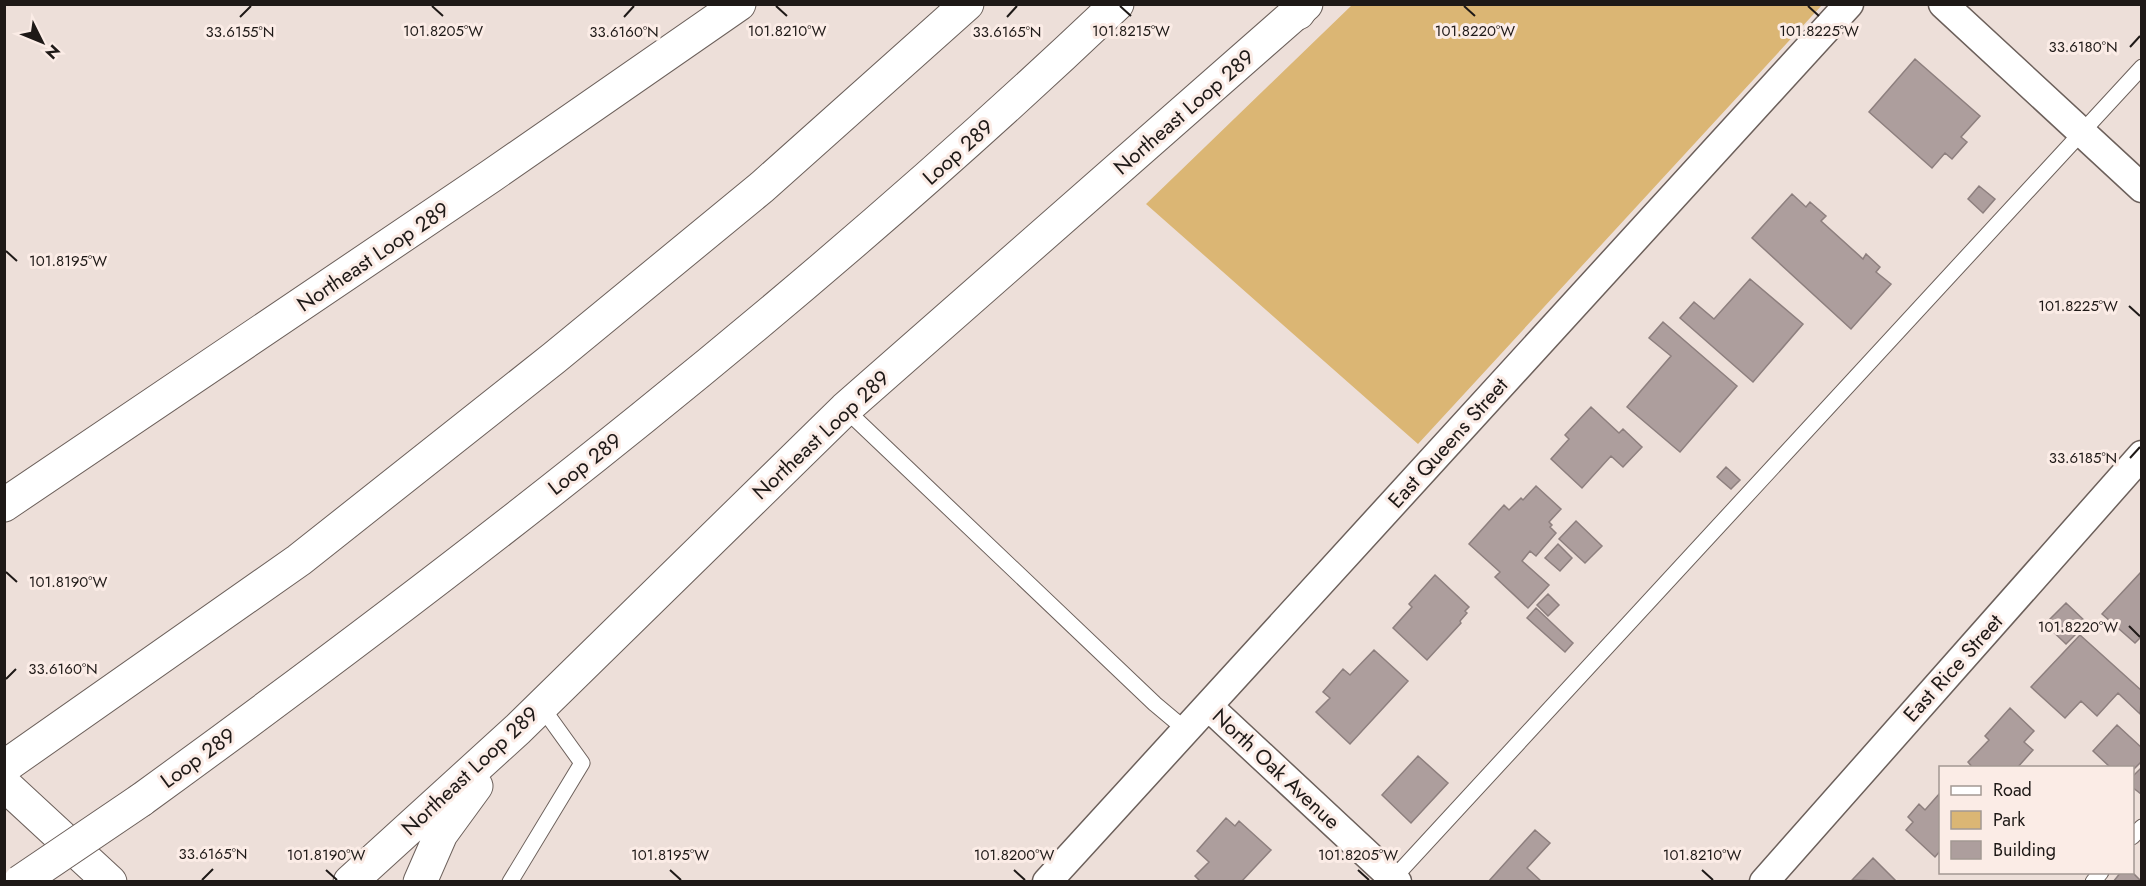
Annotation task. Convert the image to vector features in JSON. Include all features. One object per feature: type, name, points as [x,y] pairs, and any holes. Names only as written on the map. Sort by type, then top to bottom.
[{"type":"main road","name":"Northeast Loop 289","points":[[4,505],[491,176],[739,4]]},
{"type":"main road","points":[[4,767],[299,560],[554,358],[762,188],[967,4]]},
{"type":"main road","name":"Loop 289","points":[[20,882],[141,800],[420,593],[726,352],[886,216],[1029,88],[1117,4]]},
{"type":"main road","name":"Northeast Loop 289","points":[[350,882],[529,718],[845,409],[1303,7]]},
{"type":"main road","points":[[420,882],[441,834],[529,718]]},
{"type":"main road","points":[[4,784],[110,882]]},
{"type":"street","name":"East Queens Street","points":[[1047,882],[1849,4]]},
{"type":"street","points":[[1943,4],[2142,188]]},
{"type":"street","name":"East Rice Street","points":[[1764,882],[2142,455]]},
{"type":"street","name":"North Oak Avenue","points":[[1208,706],[1393,880]]},
{"type":"lane","points":[[1393,880],[2142,67]]},
{"type":"lane","points":[[845,409],[1147,696],[1186,730]]},
{"type":"lane","points":[[510,882],[582,763],[529,718]]},
{"type":"green space","points":[[1352,5],[1822,5],[1418,444],[1146,204]]},
{"type":"building","points":[[1915,59],[1980,116],[1961,137],[1967,142],[1952,159],[1945,153],[1932,168],[1869,112]]},
{"type":"building","points":[[1979,186],[1995,199],[1983,213],[1968,199]]},
{"type":"building","points":[[1792,194],[1806,207],[1810,202],[1826,216],[1821,221],[1863,259],[1866,254],[1880,267],[1876,272],[1891,284],[1851,329],[1752,238]]},
{"type":"building","points":[[1750,279],[1803,324],[1753,382],[1680,318],[1694,302],[1714,319]]},
{"type":"building","points":[[1663,322],[1737,386],[1680,452],[1627,407],[1671,356],[1649,338]]},
{"type":"building","points":[[1591,407],[1619,433],[1623,429],[1642,447],[1623,467],[1611,456],[1582,488],[1551,459],[1569,439],[1565,435]]},
{"type":"building","points":[[1726,467],[1740,480],[1731,489],[1717,477]]},
{"type":"building","points":[[1536,486],[1561,509],[1549,522],[1552,525],[1550,527],[1556,533],[1536,556],[1530,551],[1522,561],[1549,585],[1528,608],[1495,577],[1500,572],[1469,544],[1504,505],[1509,510],[1521,498],[1523,500]]},
{"type":"building","points":[[1576,521],[1602,546],[1585,563],[1559,539]]},
{"type":"building","points":[[1558,544],[1572,558],[1560,571],[1545,558]]},
{"type":"building","points":[[2142,571],[2142,636],[2135,643],[2102,614]]},
{"type":"building","points":[[1435,575],[1469,607],[1461,623],[1427,660],[1393,628],[1412,607],[1409,604]]},
{"type":"building","points":[[1548,594],[1559,605],[1548,616],[1537,605]]},
{"type":"building","points":[[2066,603],[2087,623],[2066,644],[2045,624]]},
{"type":"building","points":[[1536,608],[1573,643],[1565,652],[1527,618]]},
{"type":"building","points":[[2080,635],[2142,691],[2140,714],[2118,693],[2097,716],[2081,701],[2065,718],[2031,687]]},
{"type":"building","points":[[1374,650],[1408,681],[1350,744],[1316,712],[1330,698],[1323,692],[1343,669],[1350,675]]},
{"type":"building","points":[[2010,708],[2034,731],[2024,742],[2033,750],[2019,766],[1971,766],[1968,762],[1989,740],[1985,736]]},
{"type":"building","points":[[2117,725],[2142,748],[2142,761],[2134,769],[2134,766],[2109,766],[2093,751]]},
{"type":"building","points":[[1418,756],[1448,783],[1411,823],[1382,795]]},
{"type":"building","points":[[2142,767],[2142,794],[2134,789],[2134,775]]},
{"type":"building","points":[[1939,794],[1939,852],[1935,857],[1906,830],[1913,822],[1908,817],[1919,804],[1925,810]]},
{"type":"building","points":[[1226,818],[1235,826],[1239,821],[1271,850],[1241,882],[1201,882],[1195,876],[1209,862],[1197,851]]},
{"type":"building","points":[[1535,830],[1550,843],[1527,868],[1542,882],[1488,882]]},
{"type":"building","points":[[1873,858],[1897,882],[1852,880]]},
{"type":"building","points":[[2119,874],[2134,874],[2142,882],[2113,882]]}]
